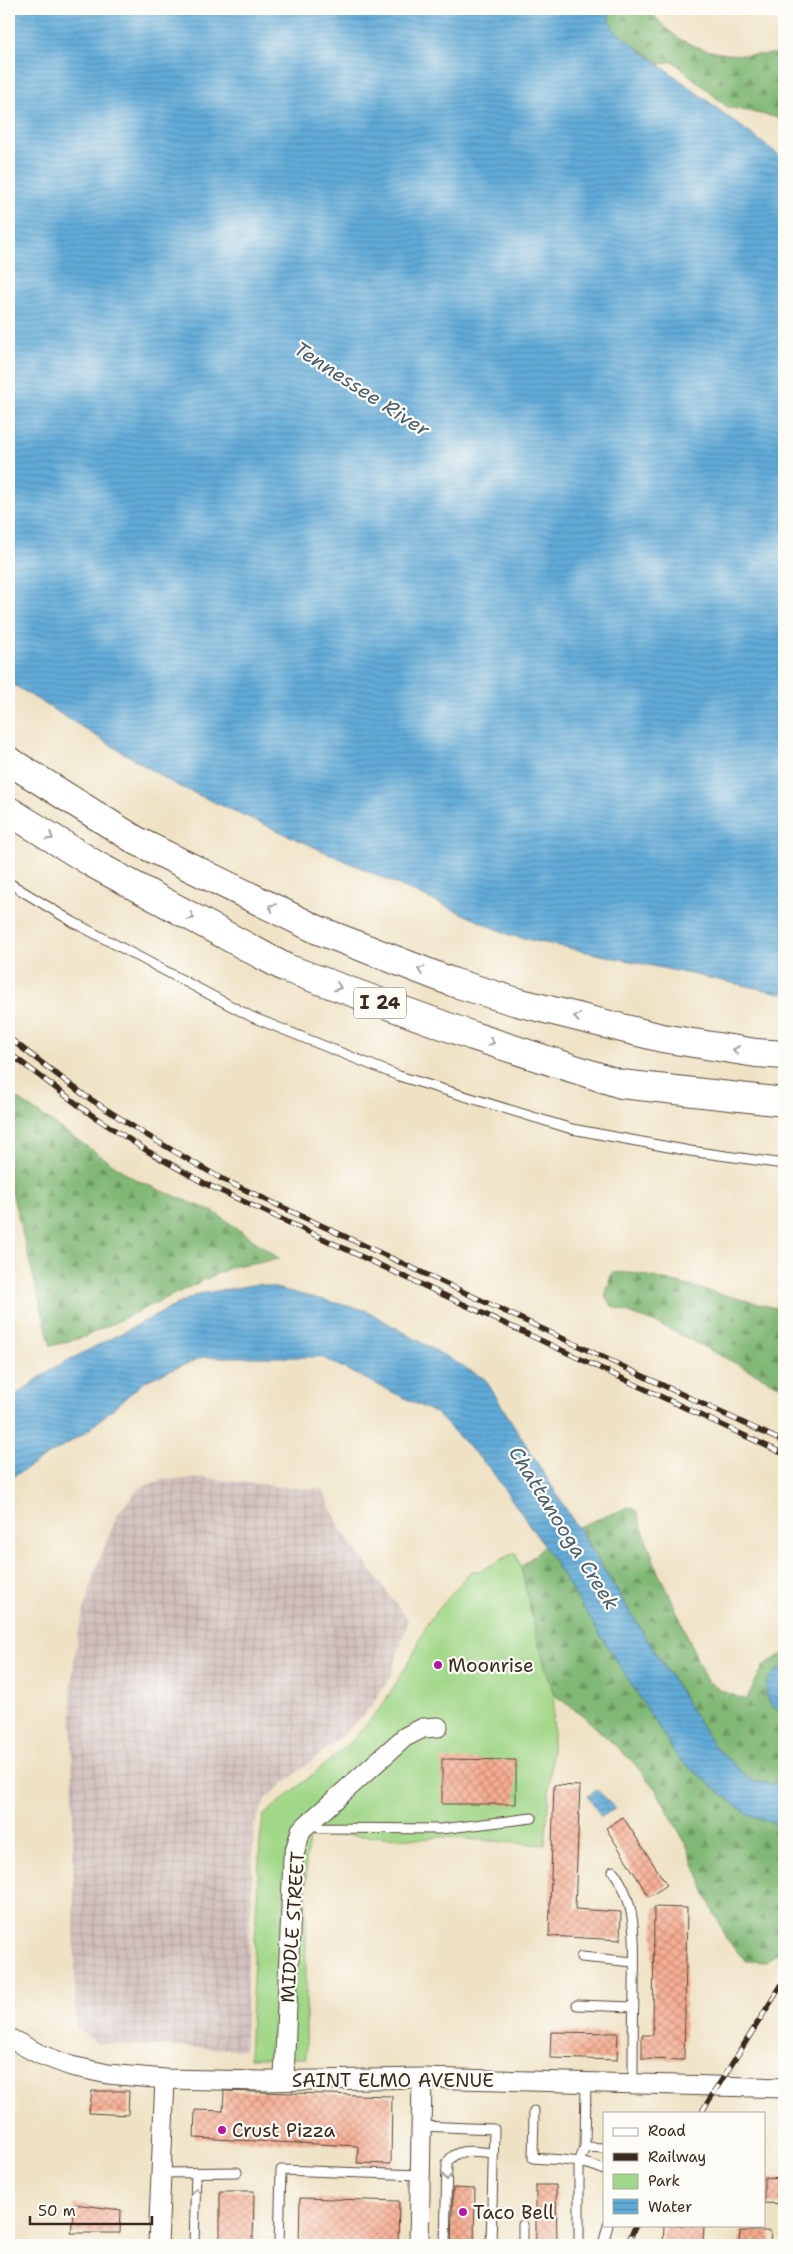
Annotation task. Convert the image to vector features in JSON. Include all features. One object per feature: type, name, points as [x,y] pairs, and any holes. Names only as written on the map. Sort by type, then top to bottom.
[{"type":"highway","name":"I 24","points":[[9,761],[138,841],[318,930],[452,982],[517,1002],[662,1038],[756,1053],[784,1055]]},
{"type":"highway","name":"I 24","points":[[9,811],[94,864],[286,968],[473,1036],[621,1084],[784,1102]]},
{"type":"street","name":"MIDDLE STREET","points":[[284,2080],[293,1858],[302,1830],[405,1737],[423,1728],[438,1727]]},
{"type":"street","name":"SAINT ELMO AVENUE","points":[[9,2038],[39,2054],[70,2066],[108,2074],[165,2079],[422,2078],[784,2088]]},
{"type":"street","points":[[419,2245],[422,2078]]},
{"type":"street","points":[[158,2245],[165,2079]]},
{"type":"lane","points":[[9,883],[73,922],[252,1016],[399,1076],[572,1129],[690,1151],[784,1164]]},
{"type":"lane","points":[[310,1822],[322,1828],[440,1829],[532,1818]]},
{"type":"lane","points":[[613,1871],[622,1882],[630,1905],[634,1932],[633,2083]]},
{"type":"lane","points":[[581,1957],[634,1962]]},
{"type":"lane","points":[[577,2005],[634,2008]]},
{"type":"lane","points":[[579,2245],[579,2162],[585,2147],[586,2082]]},
{"type":"lane","points":[[534,2110],[533,2158],[579,2162],[594,2165],[603,2170]]},
{"type":"lane","points":[[421,2126],[494,2129],[491,2245]]},
{"type":"lane","points":[[585,2147],[603,2148]]},
{"type":"lane","points":[[445,2245],[447,2163],[452,2155],[460,2151],[493,2153]]},
{"type":"lane","points":[[279,2245],[281,2170],[420,2175]]},
{"type":"lane","points":[[194,2245],[196,2172]]},
{"type":"lane","points":[[160,2173],[237,2172]]},
{"type":"lane","points":[[523,2225],[523,2245]]},
{"type":"lane","points":[[603,2245],[608,2226]]},
{"type":"shaded area","points":[[206,1478],[282,1487],[323,1489],[341,1530],[408,1620],[391,1677],[364,1715],[336,1741],[266,1798],[254,1825],[244,2050],[97,2043],[76,2028],[71,1690],[78,1632],[95,1571],[118,1513],[139,1488],[161,1480]]},
{"type":"green space","points":[[603,9],[646,9],[677,37],[702,49],[742,55],[782,53],[784,51],[784,119],[727,107],[673,61],[661,64],[613,30],[608,15]]},
{"type":"green space","points":[[9,1093],[136,1180],[214,1212],[280,1259],[234,1266],[84,1337],[51,1346],[9,1181]]},
{"type":"green space","points":[[612,1272],[641,1274],[784,1310],[784,1388],[661,1325],[613,1307],[605,1297]]},
{"type":"green space","points":[[629,1507],[635,1509],[637,1513],[659,1575],[669,1593],[706,1680],[720,1690],[746,1700],[764,1665],[784,1653],[784,1668],[775,1671],[772,1705],[784,1715],[784,1786],[752,1781],[713,1745],[578,1527]]},
{"type":"green space","points":[[544,1546],[678,1758],[747,1814],[784,1827],[782,1949],[766,1962],[746,1961],[730,1944],[712,1909],[686,1844],[656,1790],[633,1762],[581,1714],[554,1695],[537,1639],[521,1567]]},
{"type":"green space","points":[[515,1552],[521,1567],[537,1639],[554,1695],[553,1737],[545,1845],[441,1837],[420,1839],[324,1834],[309,1838],[306,1860],[306,2058],[249,2058],[260,1841],[263,1816],[349,1744],[382,1706],[412,1657],[428,1622],[471,1571],[480,1571]]},
{"type":"water","name":"Tennessee River","points":[[9,9],[603,9],[608,15],[614,30],[784,159],[784,994],[512,936],[174,784],[9,682]]},
{"type":"water","name":"Chattanooga Creek","points":[[259,1284],[365,1310],[485,1379],[713,1745],[752,1781],[784,1786],[784,1827],[747,1814],[678,1758],[544,1546],[491,1470],[437,1414],[321,1357],[203,1357],[145,1381],[85,1433],[9,1479],[9,1400],[51,1369],[198,1294]]},
{"type":"water","points":[[784,1668],[784,1715],[768,1699],[766,1688],[767,1682],[773,1674]]},
{"type":"water","points":[[597,1790],[616,1808],[601,1817],[588,1796]]},
{"type":"building","points":[[442,1759],[516,1760],[516,1804],[442,1804]]},
{"type":"building","points":[[554,1785],[580,1786],[575,1909],[621,1912],[620,1940],[549,1936]]},
{"type":"building","points":[[623,1817],[667,1885],[649,1897],[606,1828]]},
{"type":"building","points":[[654,1907],[687,1908],[684,2060],[642,2059],[642,2035],[653,2035]]},
{"type":"building","points":[[551,2032],[618,2033],[617,2060],[550,2058]]},
{"type":"building","points":[[92,2091],[129,2091],[128,2115],[89,2113]]},
{"type":"building","points":[[224,2091],[392,2096],[391,2164],[357,2163],[358,2146],[194,2138],[195,2110],[223,2111]]},
{"type":"building","points":[[766,2178],[784,2179],[784,2204],[766,2203]]},
{"type":"building","points":[[536,2185],[556,2185],[557,2245],[536,2245]]},
{"type":"building","name":"Taco Bell","points":[[453,2188],[475,2189],[474,2245],[451,2245]]},
{"type":"building","points":[[220,2191],[254,2191],[253,2244],[220,2244]]},
{"type":"building","points":[[300,2198],[399,2201],[398,2245],[299,2245]]},
{"type":"building","points":[[74,2204],[121,2210],[120,2233],[71,2233]]},
{"type":"building","points":[[664,2226],[704,2226],[703,2245],[663,2245]]},
{"type":"building","points":[[740,2231],[771,2231],[770,2245],[739,2245]]},
{"type":"railway","points":[[9,1038],[84,1095],[143,1133],[220,1178],[784,1442]]},
{"type":"railway","points":[[9,1053],[93,1116],[149,1152],[204,1183],[784,1454]]},
{"type":"railway","points":[[702,2112],[784,1981]]},
{"type":"railway","points":[[627,2245],[636,2226]]},
{"type":"place","name":"Moonrise","points":[[438,1665]]},
{"type":"place","name":"Crust Pizza","points":[[222,2130]]},
{"type":"place","name":"Taco Bell","points":[[463,2212]]}]
